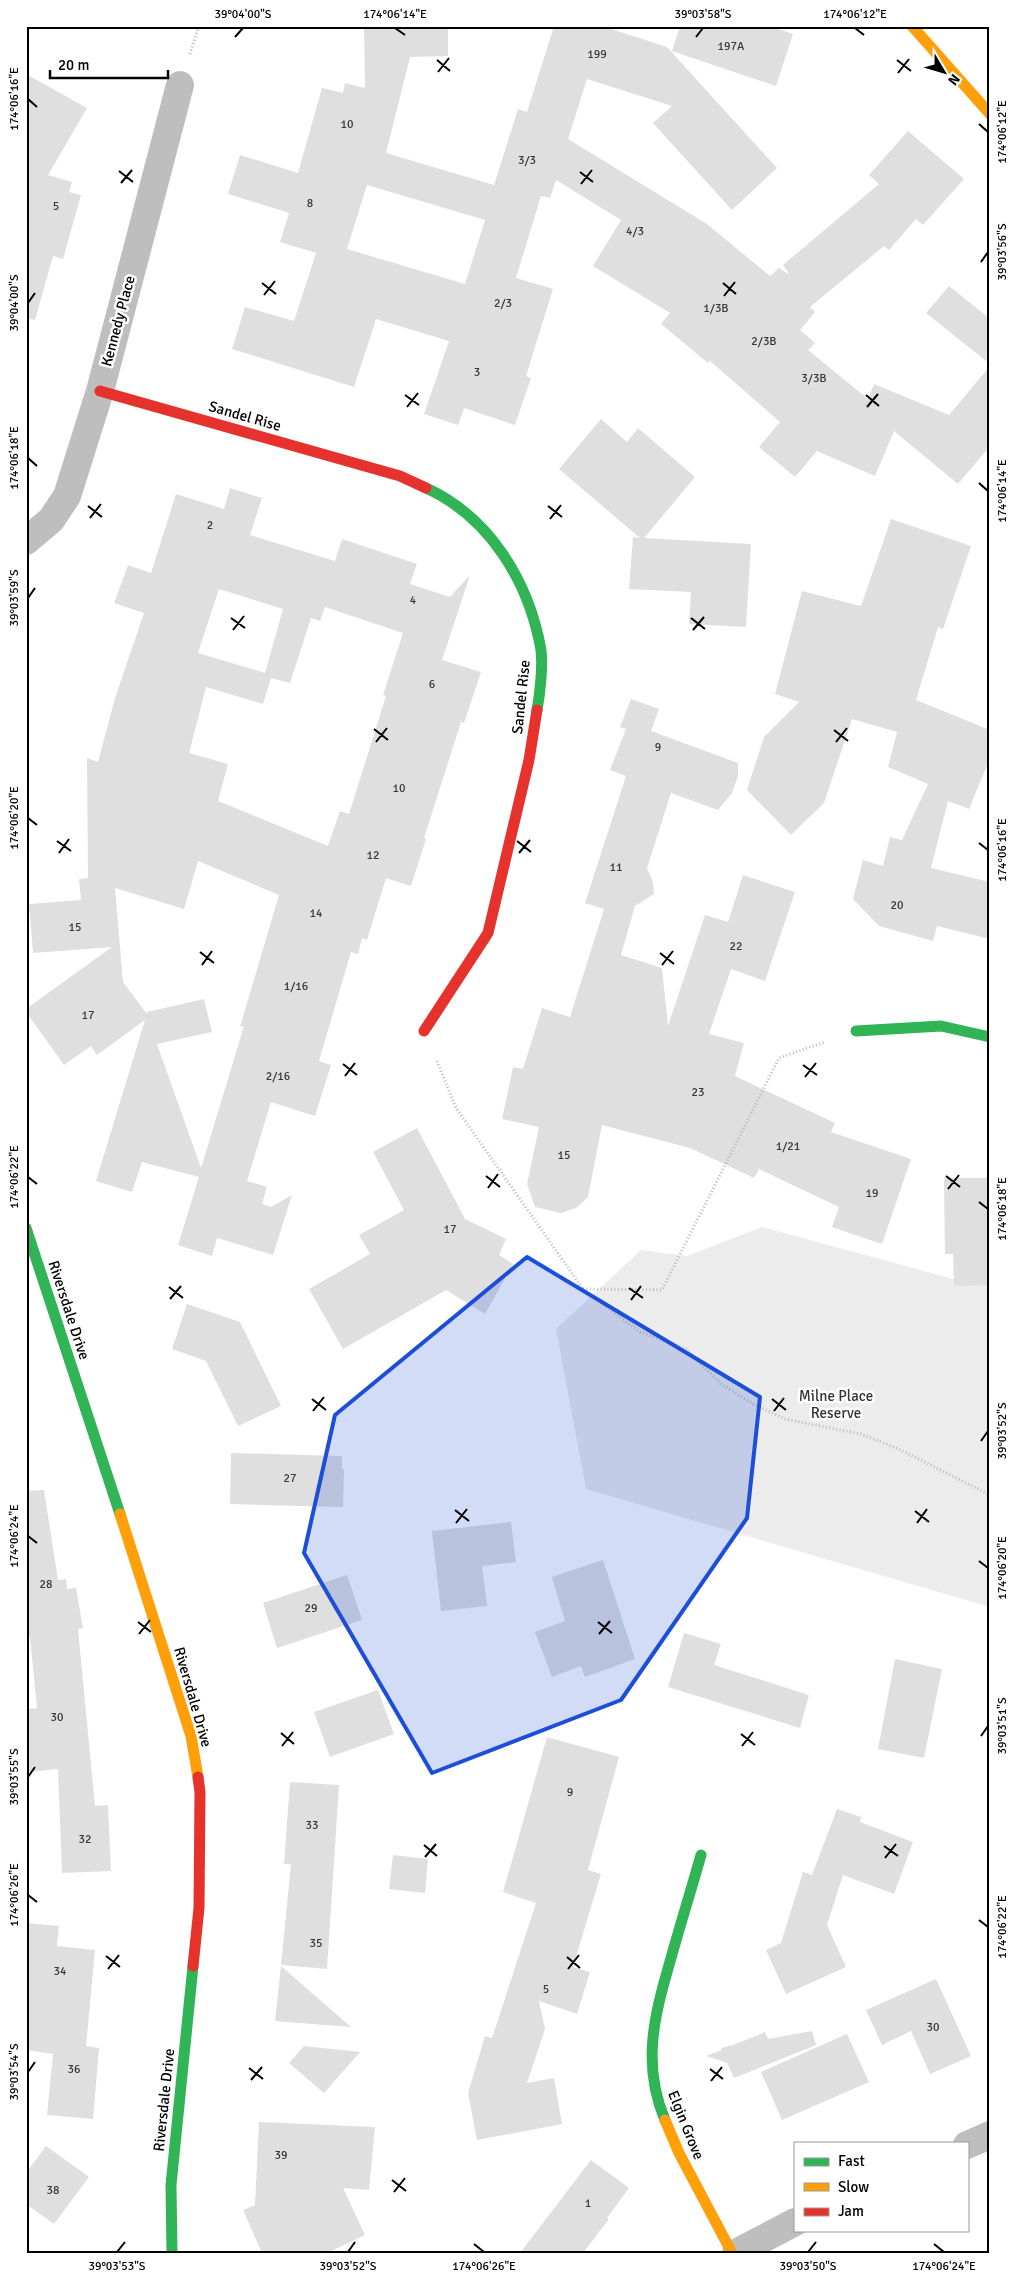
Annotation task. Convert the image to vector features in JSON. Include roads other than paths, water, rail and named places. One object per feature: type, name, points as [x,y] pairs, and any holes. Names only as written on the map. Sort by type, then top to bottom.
[{"type":"street","points":[[912,26],[990,114]]},
{"type":"street","name":"Kennedy Place","points":[[26,542],[51,520],[67,496],[100,391],[180,85]]},
{"type":"street","name":"Sandel Rise","points":[[100,391],[400,476],[444,496],[482,528],[505,556],[528,598],[541,651],[539,701],[529,760],[488,933],[424,1031]]},
{"type":"street","points":[[856,1031],[941,1026],[990,1037]]},
{"type":"street","name":"Riversdale Drive","points":[[26,1228],[173,1677],[190,1736],[200,1792],[199,1908],[171,2185],[172,2253]]},
{"type":"street","name":"Elgin Grove","points":[[701,1855],[655,2014],[651,2064],[658,2104],[678,2153],[732,2253]]},
{"type":"street","points":[[968,2146],[990,2136]]},
{"type":"street","points":[[736,2253],[794,2223]]},
{"type":"park label","name":"Milne Place Reserve","points":[[836,1404]]}]
